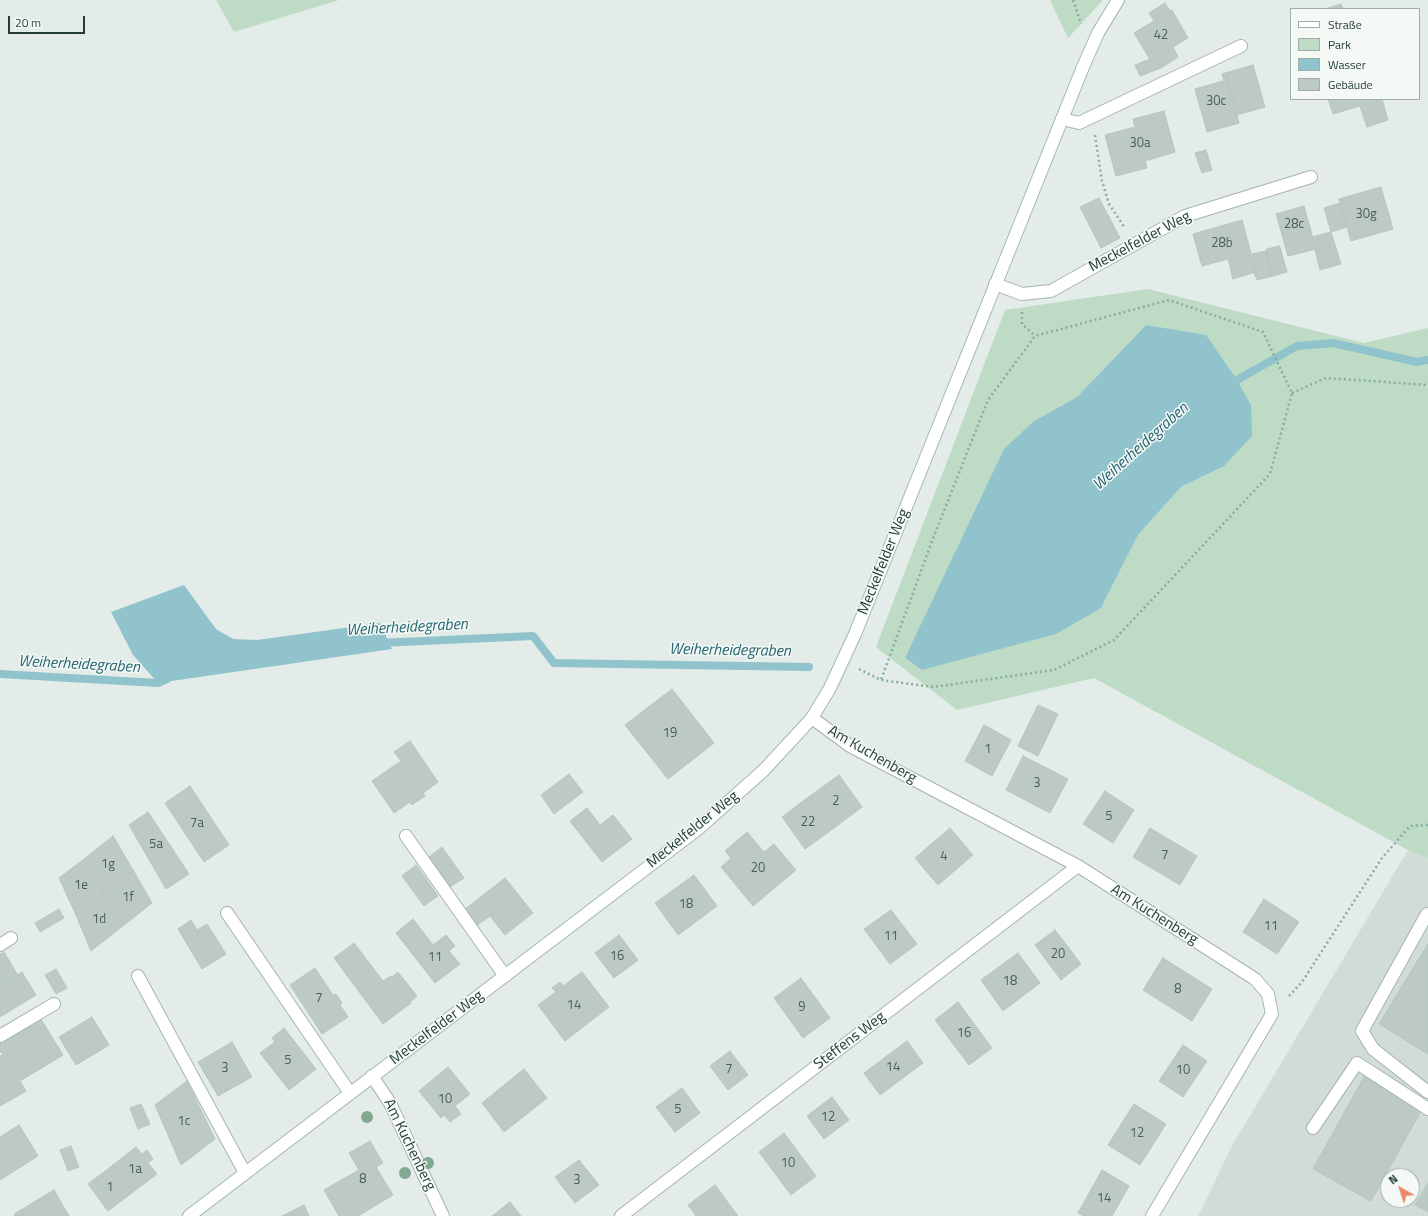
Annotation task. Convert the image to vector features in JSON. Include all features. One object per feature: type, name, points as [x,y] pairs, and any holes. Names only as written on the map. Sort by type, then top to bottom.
[{"type":"street","name":"Meckelfelder Weg","points":[[189,1216],[698,828],[764,770],[812,718],[830,688],[843,662],[1062,119],[1098,33],[1118,0]]},
{"type":"street","points":[[1062,119],[1079,123],[1240,46]]},
{"type":"street","name":"Meckelfelder Weg","points":[[995,284],[1022,294],[1051,291],[1185,216],[1311,177]]},
{"type":"street","name":"Am Kuchenberg","points":[[812,718],[850,746],[1078,866],[1255,979],[1268,994],[1272,1014]]},
{"type":"street","points":[[406,836],[505,976]]},
{"type":"street","name":"Steffens Weg","points":[[621,1216],[1078,866]]},
{"type":"street","points":[[227,913],[350,1093]]},
{"type":"street","points":[[1426,914],[1362,1031],[1373,1049],[1428,1092]]},
{"type":"street","points":[[0,945],[11,938]]},
{"type":"street","points":[[138,976],[245,1173]]},
{"type":"street","points":[[0,1036],[54,1004]]},
{"type":"street","points":[[1152,1216],[1272,1014]]},
{"type":"street","points":[[1313,1128],[1357,1063],[1428,1108]]},
{"type":"street","name":"Am Kuchenberg","points":[[372,1076],[390,1103],[443,1216]]},
{"type":"path","points":[[1093,117],[1102,181],[1110,204],[1134,244]]},
{"type":"path","points":[[1022,294],[1022,324],[1036,336]]},
{"type":"path","points":[[843,662],[882,680],[933,687],[1054,670],[1114,640],[1270,474],[1292,393],[1263,332],[1168,300],[1036,336],[988,400],[932,541],[882,680]]},
{"type":"path","points":[[1292,393],[1326,378],[1428,385]]},
{"type":"path","points":[[1272,1014],[1302,982],[1382,858],[1410,826],[1428,825]]},
{"type":"shaded area","points":[[1408,850],[1428,858],[1428,1216],[1198,1216],[1233,1144]]},
{"type":"green space","points":[[216,0],[339,0],[234,32]]},
{"type":"green space","points":[[1050,0],[1103,0],[1068,38]]},
{"type":"green space","points":[[1148,289],[1364,343],[1428,328],[1428,858],[1408,850],[1094,678],[957,710],[876,647],[1005,310]],"holes":[[[1146,325],[1224,466],[1181,487],[1138,535],[1101,608],[922,670],[905,658],[1034,421],[1077,397]]]},
{"type":"water","points":[[1146,325],[1206,335],[1237,380],[1251,405],[1252,436],[1224,466],[1181,487],[1138,535],[1101,608],[1056,634],[922,670],[905,658],[1004,449],[1034,421],[1077,397]]},
{"type":"water","points":[[184,585],[216,629],[233,639],[257,640],[380,623],[392,649],[158,683],[133,655],[111,612]]},
{"type":"building","points":[[1165,3],[1170,11],[1172,10],[1188,38],[1173,47],[1178,57],[1161,68],[1155,58],[1151,61],[1134,33],[1154,21],[1149,13]]},
{"type":"building","points":[[1341,4],[1343,8],[1328,8]]},
{"type":"building","points":[[1155,58],[1161,68],[1140,76],[1135,65],[1150,59],[1151,61]]},
{"type":"building","points":[[1253,65],[1265,107],[1237,115],[1227,80],[1224,81],[1222,74]]},
{"type":"building","points":[[1227,80],[1239,123],[1207,132],[1195,89]]},
{"type":"building","points":[[1328,100],[1382,100],[1388,120],[1367,127],[1360,106],[1333,114]]},
{"type":"building","points":[[1164,111],[1175,152],[1145,161],[1147,168],[1116,176],[1105,135],[1135,127],[1133,119]]},
{"type":"building","points":[[1206,150],[1212,170],[1202,173],[1195,153]]},
{"type":"building","points":[[1381,187],[1393,229],[1351,241],[1339,199]]},
{"type":"building","points":[[1099,198],[1120,238],[1101,248],[1080,207]]},
{"type":"building","points":[[1340,203],[1347,227],[1331,232],[1324,208]]},
{"type":"building","points":[[1304,206],[1316,249],[1288,256],[1276,214]]},
{"type":"building","points":[[1242,220],[1256,272],[1233,279],[1228,259],[1202,266],[1193,234]]},
{"type":"building","points":[[1331,232],[1341,264],[1320,270],[1312,237]]},
{"type":"building","points":[[1279,246],[1287,272],[1273,276],[1266,251],[1267,249]]},
{"type":"building","points":[[1266,251],[1273,276],[1257,280],[1254,273],[1256,272],[1252,254]]},
{"type":"building","points":[[672,689],[714,743],[668,779],[625,725]]},
{"type":"building","points":[[1038,705],[1058,714],[1038,756],[1018,746]]},
{"type":"building","points":[[984,725],[1011,740],[992,776],[965,761]]},
{"type":"building","points":[[410,741],[438,782],[423,793],[425,796],[412,805],[410,802],[394,813],[372,781],[401,761],[394,752]]},
{"type":"building","points":[[1023,756],[1068,779],[1050,813],[1006,790]]},
{"type":"building","points":[[569,774],[583,792],[554,814],[541,795]]},
{"type":"building","points":[[839,775],[862,807],[834,828],[810,796]]},
{"type":"building","points":[[190,786],[229,845],[204,862],[165,803]]},
{"type":"building","points":[[1105,791],[1134,810],[1113,843],[1083,824]]},
{"type":"building","points":[[810,796],[834,828],[805,849],[782,817]]},
{"type":"building","points":[[587,808],[600,825],[613,815],[632,839],[602,862],[570,821]]},
{"type":"building","points":[[148,812],[189,874],[166,889],[129,825]]},
{"type":"building","points":[[950,828],[973,855],[938,885],[915,858]]},
{"type":"building","points":[[1150,828],[1197,856],[1180,885],[1133,857]]},
{"type":"building","points":[[747,832],[764,852],[774,844],[796,870],[753,906],[721,867],[731,858],[725,851]]},
{"type":"building","points":[[113,836],[133,870],[104,893],[83,860]]},
{"type":"building","points":[[442,847],[464,878],[450,887],[429,857]]},
{"type":"building","points":[[83,860],[104,893],[76,915],[59,878]]},
{"type":"building","points":[[416,865],[438,896],[424,906],[402,876]]},
{"type":"building","points":[[133,870],[152,903],[124,925],[104,893]]},
{"type":"building","points":[[694,875],[717,906],[678,935],[655,903]]},
{"type":"building","points":[[505,878],[533,913],[505,935],[490,916],[476,926],[464,910]]},
{"type":"building","points":[[104,893],[124,925],[91,951],[76,915]]},
{"type":"building","points":[[1264,899],[1299,922],[1277,954],[1243,932]]},
{"type":"building","points":[[59,909],[64,918],[40,932],[35,923]]},
{"type":"building","points":[[891,910],[917,944],[890,964],[864,929]]},
{"type":"building","points":[[413,919],[433,945],[446,935],[455,946],[449,951],[460,964],[435,983],[396,933]]},
{"type":"building","points":[[191,920],[197,930],[207,924],[226,954],[202,969],[178,929]]},
{"type":"building","points":[[1055,930],[1081,964],[1061,980],[1035,945]]},
{"type":"building","points":[[619,935],[638,960],[614,978],[595,953]]},
{"type":"building","points":[[354,943],[383,981],[391,976],[392,977],[398,972],[417,996],[410,1002],[411,1003],[383,1024],[334,958]]},
{"type":"building","points":[[1428,944],[1428,1054],[1379,1024]]},
{"type":"building","points":[[4,952],[17,974],[0,985],[0,954]]},
{"type":"building","points":[[1018,953],[1040,983],[1003,1011],[981,980]]},
{"type":"building","points":[[1163,958],[1212,989],[1192,1021],[1143,990]]},
{"type":"building","points":[[315,968],[333,995],[336,994],[342,1003],[340,1005],[348,1017],[322,1034],[290,985]]},
{"type":"building","points":[[56,969],[67,988],[56,994],[45,975]]},
{"type":"building","points":[[22,972],[36,995],[0,1017],[0,985]]},
{"type":"building","points":[[582,972],[609,1007],[565,1041],[538,1005],[556,992],[552,988],[560,982],[563,986]]},
{"type":"building","points":[[801,978],[830,1018],[803,1038],[774,998]]},
{"type":"building","points":[[958,1002],[992,1048],[969,1065],[935,1020]]},
{"type":"building","points":[[92,1017],[109,1045],[76,1065],[59,1037]]},
{"type":"building","points":[[41,1019],[63,1055],[20,1081],[26,1091],[0,1106],[0,1056],[3,1055],[0,1051],[0,1043]]},
{"type":"building","points":[[284,1028],[316,1069],[289,1090],[260,1053],[275,1042],[272,1038]]},
{"type":"building","points":[[907,1041],[923,1063],[880,1095],[864,1073]]},
{"type":"building","points":[[232,1042],[252,1077],[218,1096],[198,1062]]},
{"type":"building","points":[[1183,1045],[1207,1061],[1183,1097],[1159,1081]]},
{"type":"building","points":[[730,1051],[748,1075],[728,1090],[710,1066]]},
{"type":"building","points":[[448,1067],[470,1094],[455,1106],[461,1114],[450,1122],[444,1115],[441,1118],[419,1091]]},
{"type":"building","points":[[524,1069],[547,1098],[504,1132],[482,1103]]},
{"type":"building","points":[[1364,1077],[1422,1109],[1389,1168],[1380,1168],[1380,1185],[1371,1201],[1313,1169]]},
{"type":"building","points":[[187,1081],[215,1139],[181,1165],[155,1105]]},
{"type":"building","points":[[682,1088],[700,1113],[675,1132],[656,1107]]},
{"type":"building","points":[[832,1097],[849,1120],[824,1139],[807,1116]]},
{"type":"building","points":[[141,1104],[150,1124],[138,1129],[130,1108]]},
{"type":"building","points":[[1134,1104],[1166,1124],[1140,1165],[1108,1145]]},
{"type":"building","points":[[19,1125],[38,1156],[0,1180],[0,1137]]},
{"type":"building","points":[[784,1133],[816,1176],[791,1195],[759,1152]]},
{"type":"building","points":[[370,1141],[383,1163],[376,1167],[393,1195],[358,1216],[339,1216],[324,1190],[359,1170],[349,1153]]},
{"type":"building","points":[[71,1146],[79,1167],[68,1171],[60,1150]]},
{"type":"building","points":[[136,1147],[142,1154],[147,1150],[153,1159],[148,1163],[157,1174],[133,1192],[113,1165]]},
{"type":"building","points":[[579,1160],[599,1185],[575,1203],[555,1177]]},
{"type":"building","points":[[113,1165],[133,1192],[108,1211],[88,1184]]},
{"type":"building","points":[[1102,1170],[1129,1186],[1112,1216],[1084,1216],[1078,1213]]},
{"type":"building","points":[[1428,1183],[1428,1212],[1420,1208],[1420,1197]]},
{"type":"building","points":[[715,1185],[738,1216],[696,1216],[688,1205]]},
{"type":"building","points":[[54,1190],[69,1216],[15,1216],[14,1214]]},
{"type":"building","points":[[510,1202],[521,1216],[492,1216]]},
{"type":"building","points":[[304,1205],[309,1216],[282,1216]]},
{"type":"waterway","name":"Weiherheidegraben","points":[[1229,387],[1237,380],[1297,346],[1333,343],[1417,362],[1428,360]]},
{"type":"waterway","name":"Weiherheidegraben","points":[[379,643],[533,636],[554,663],[809,667]]},
{"type":"waterway","name":"Weiherheidegraben","points":[[0,674],[158,683],[167,679]]}]
